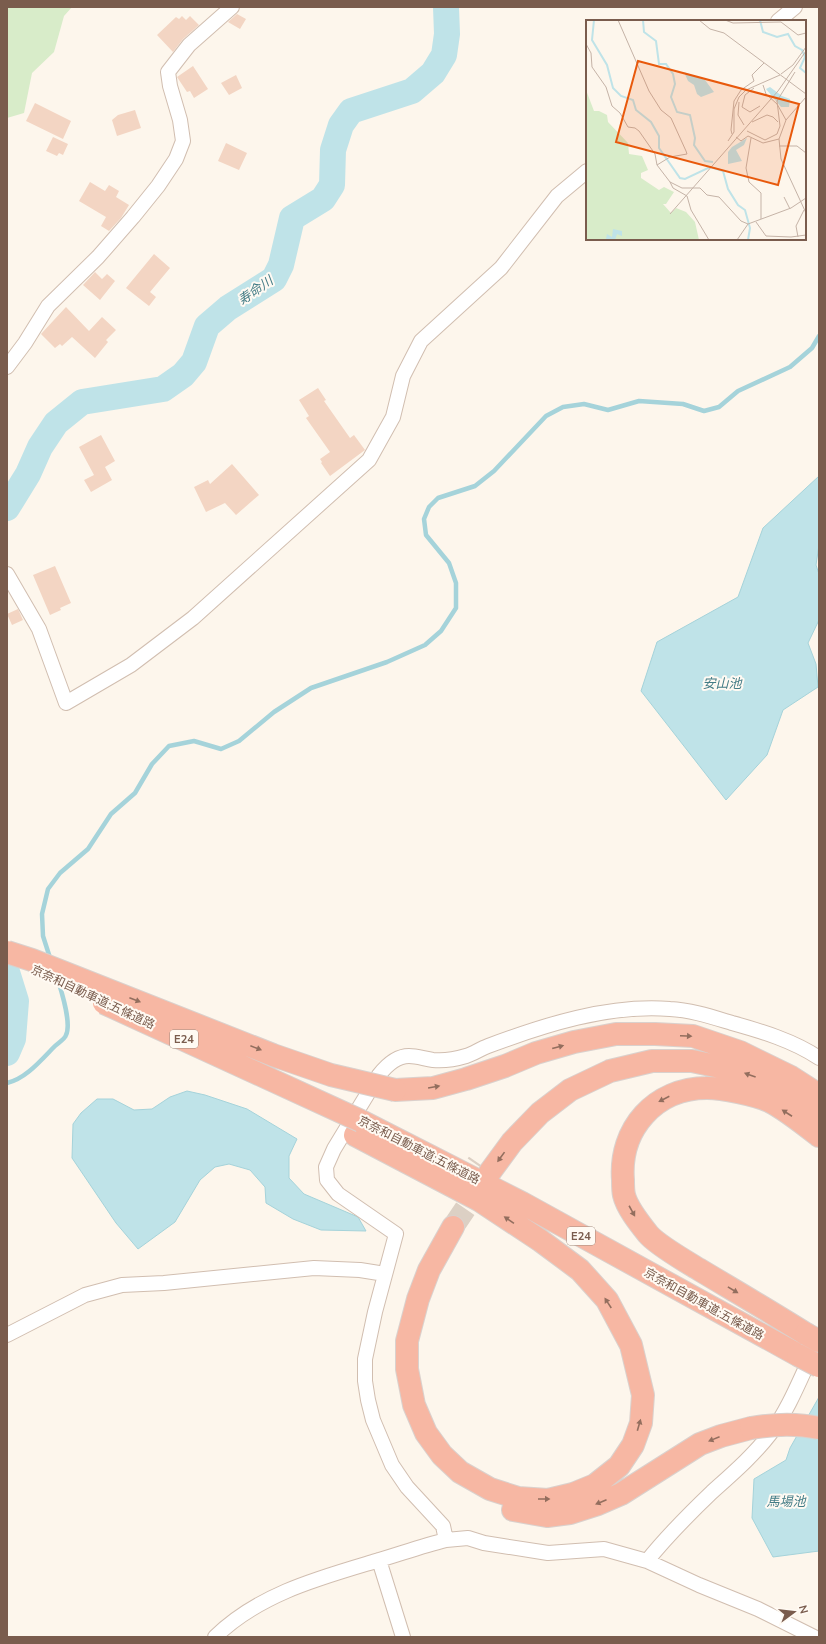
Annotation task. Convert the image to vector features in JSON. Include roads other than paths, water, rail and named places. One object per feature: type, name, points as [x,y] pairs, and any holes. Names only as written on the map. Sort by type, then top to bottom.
[{"type":"highway","points":[[7,952],[53,968],[273,1055],[332,1075],[395,1090],[433,1088],[466,1079],[505,1066],[536,1053],[574,1042],[616,1034],[655,1034],[693,1036],[740,1052],[791,1077],[819,1095]]},
{"type":"highway","name":"京奈和自動車道;五條道路","points":[[7,958],[288,1087],[358,1128],[522,1203],[819,1366]]},
{"type":"highway","points":[[740,1052],[680,1050],[633,1055],[596,1063],[561,1081],[529,1106],[502,1133],[484,1168],[540,1113],[570,1090],[610,1071],[652,1061],[692,1061],[739,1071],[776,1084],[819,1116]]},
{"type":"highway","points":[[815,1337],[678,1257],[649,1236],[624,1196],[622,1171],[625,1148],[630,1135],[639,1120],[656,1103],[673,1095],[691,1090],[708,1088],[732,1091],[769,1101],[819,1136]]},
{"type":"highway","points":[[358,1128],[479,1200],[541,1241],[580,1270],[607,1300],[631,1345],[643,1395],[640,1423],[632,1445],[619,1466],[595,1485],[573,1494],[548,1500],[518,1498],[490,1489],[460,1472],[442,1455],[426,1433],[414,1405],[407,1369],[407,1341],[429,1270],[447,1222],[419,1264],[405,1300],[396,1343],[396,1373],[401,1406],[415,1438],[436,1468],[457,1485],[488,1504],[547,1516],[570,1513],[598,1504],[621,1494],[700,1444],[721,1436],[767,1425],[800,1424],[819,1428]]},
{"type":"street","points":[[7,367],[25,343],[48,306],[98,257],[133,217],[158,186],[176,159],[183,141],[180,120],[170,86],[168,72],[189,45],[232,7]]},
{"type":"street","points":[[779,20],[795,7]]},
{"type":"street","points":[[7,574],[39,630],[66,703],[131,665],[193,618],[369,460],[393,417],[403,376],[421,341],[501,268],[557,196],[586,171]]},
{"type":"street","points":[[446,1540],[442,1526],[407,1487],[392,1465],[374,1420],[368,1400],[365,1359],[396,1234],[338,1194],[327,1180],[326,1167],[334,1149],[379,1075],[384,1069],[400,1058],[408,1056],[433,1060],[448,1060],[466,1056],[486,1046],[523,1034],[572,1020],[614,1010],[645,1008],[693,1012],[745,1026],[811,1052],[819,1058]]},
{"type":"street","points":[[7,1336],[85,1295],[122,1285],[172,1282],[314,1268],[360,1270],[385,1274]]},
{"type":"street","points":[[647,1560],[666,1537],[753,1454],[769,1435],[792,1398],[815,1337]]},
{"type":"street","points":[[215,1637],[254,1608],[288,1590],[324,1576],[420,1546],[446,1540],[468,1538],[484,1543],[548,1553],[604,1549],[647,1560],[699,1585],[758,1609],[814,1637]]},
{"type":"street","points":[[379,1560],[404,1637]]},
{"type":"water","name":"安山池","points":[[819,476],[819,545],[816,565],[819,574],[819,620],[808,643],[816,664],[818,687],[783,710],[767,755],[726,800],[641,691],[657,642],[738,597],[763,528]]},
{"type":"water","points":[[187,1091],[205,1095],[247,1109],[297,1139],[289,1156],[289,1178],[304,1194],[358,1217],[366,1231],[321,1230],[293,1219],[266,1203],[265,1187],[250,1170],[229,1164],[215,1167],[200,1180],[175,1222],[138,1249],[116,1223],[72,1158],[73,1124],[81,1113],[97,1099],[113,1099],[134,1110],[152,1109],[170,1097]]},
{"type":"water","name":"馬場池","points":[[819,1397],[819,1551],[773,1557],[752,1518],[754,1479],[786,1460],[790,1448]]},
{"type":"waterway","name":"寿命川","points":[[7,508],[28,474],[40,447],[56,423],[82,402],[163,389],[183,375],[194,362],[207,326],[228,308],[274,279],[281,265],[292,218],[323,199],[332,185],[333,150],[341,125],[351,111],[412,91],[433,73],[444,55],[447,34],[446,7]]},
{"type":"waterway","points":[[51,961],[43,936],[42,914],[48,889],[60,873],[88,849],[111,814],[135,793],[152,764],[169,746],[194,741],[221,749],[239,741],[274,712],[311,688],[387,662],[425,645],[441,631],[456,608],[456,583],[449,563],[426,535],[424,519],[429,507],[438,498],[475,486],[494,471],[546,416],[563,407],[584,404],[608,410],[639,401],[683,404],[704,411],[719,407],[738,391],[790,367],[812,348],[819,336]]},
{"type":"waterway","name":"寿命川","points":[[7,972],[16,1001],[13,1039],[7,1053]]},
{"type":"waterway","points":[[7,1083],[14,1081],[27,1073],[63,1039],[68,1030],[67,1015],[57,977]]},
{"type":"tunnel","points":[[458,1192],[478,1163]]},
{"type":"tunnel","points":[[453,1227],[484,1181]]}]
